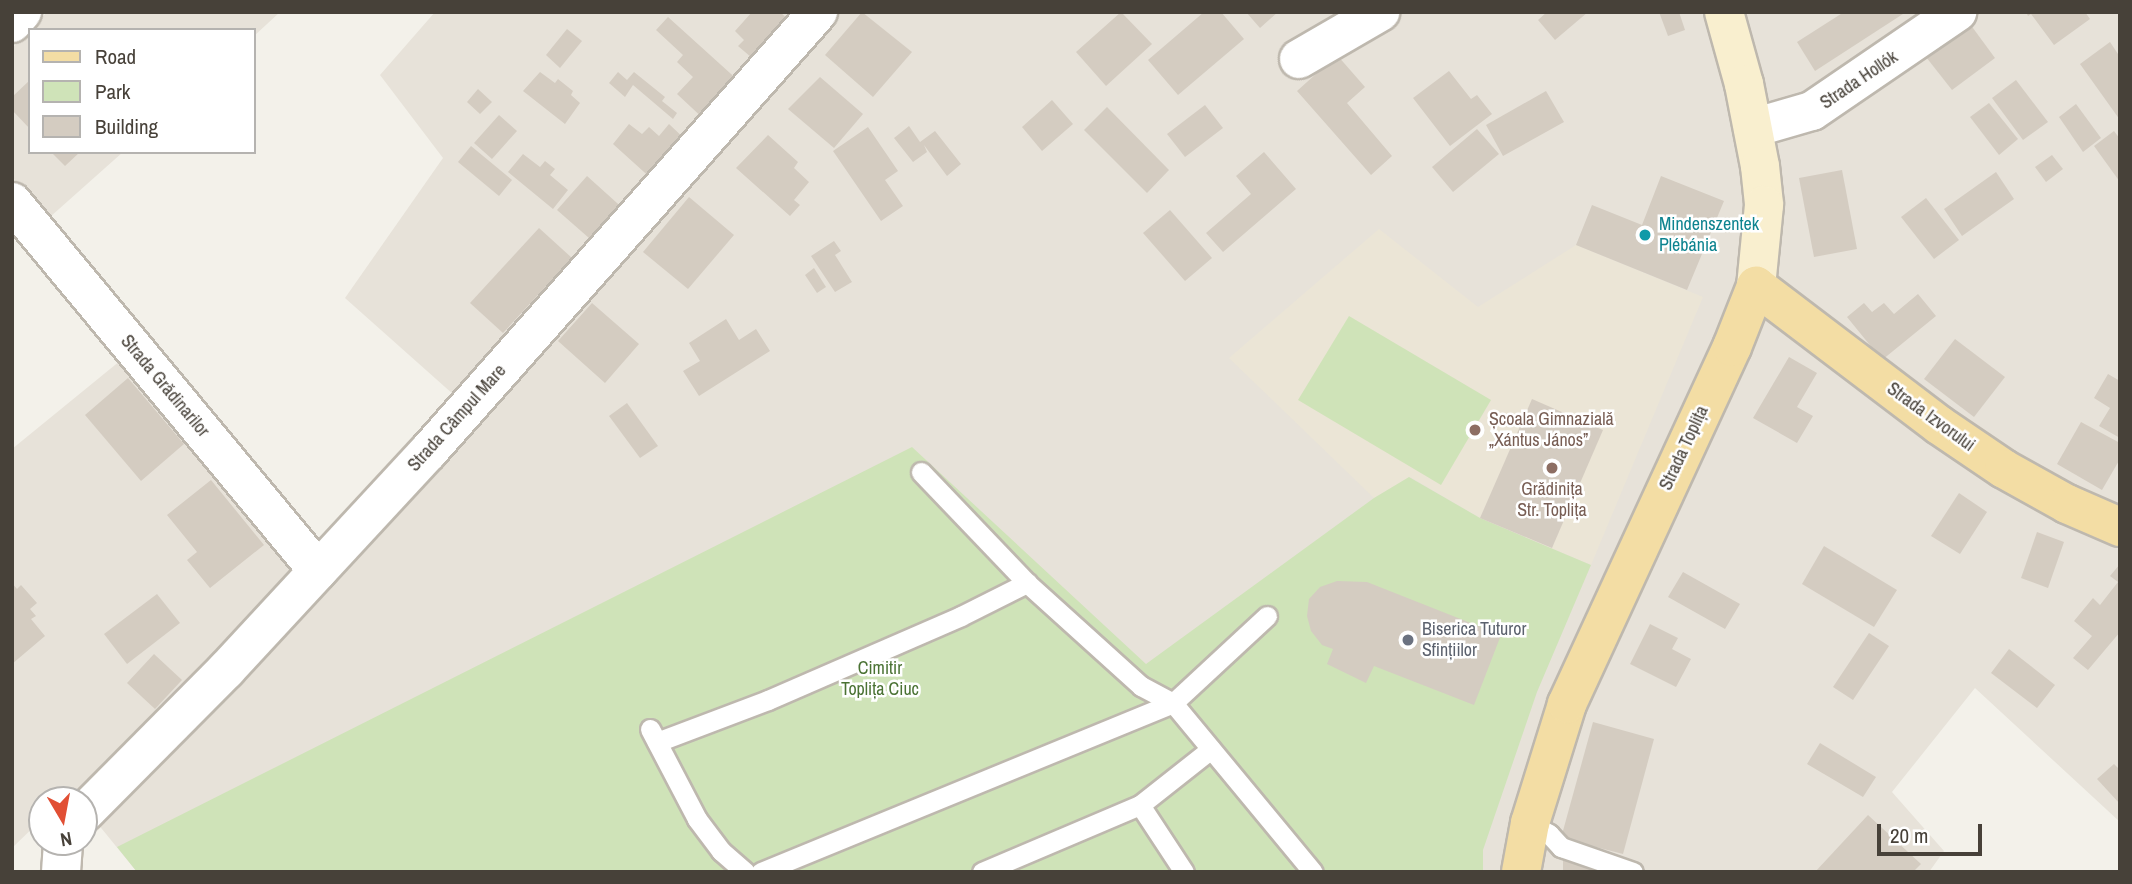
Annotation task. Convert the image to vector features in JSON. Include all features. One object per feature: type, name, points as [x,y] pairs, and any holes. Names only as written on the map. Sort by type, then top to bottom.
[{"type":"main road","name":"Strada Toplița","points":[[1521,872],[1531,823],[1567,704],[1732,347],[1756,286],[1764,205],[1744,84],[1724,12]]},
{"type":"main road","name":"Strada Izvorului","points":[[1756,286],[1939,425],[2004,470],[2067,504],[2120,527]]},
{"type":"street","points":[[12,23],[22,12]]},
{"type":"street","name":"Strada Câmpul Mare","points":[[98,799],[226,670],[318,571],[818,12]]},
{"type":"street","points":[[1299,59],[1380,12]]},
{"type":"street","name":"Strada Hollók","points":[[1753,128],[1812,111],[1957,12]]},
{"type":"street","name":"Strada Grădinarilor","points":[[12,202],[318,571]]},
{"type":"lane","points":[[921,472],[1027,583],[1141,686],[1172,703],[1313,872]]},
{"type":"lane","points":[[745,872],[721,851],[697,819],[654,736],[768,701],[1027,583]]},
{"type":"lane","points":[[761,872],[1172,703],[1267,616]]},
{"type":"lane","points":[[982,872],[1140,805],[1211,749]]},
{"type":"lane","points":[[1140,805],[1184,872]]},
{"type":"lane","points":[[1531,823],[1549,834],[1561,847],[1633,872]]},
{"type":"shaded area","points":[[47,12],[280,12],[256,34],[256,28],[32,28]]},
{"type":"shaded area","points":[[435,12],[2120,12],[2120,822],[1975,688],[1892,792],[1944,851],[1929,872],[137,872],[98,824],[98,786],[28,786],[28,833],[12,848],[12,449],[126,356],[297,563],[454,395],[345,298],[443,158],[380,75]]},
{"type":"shaded area","points":[[28,32],[28,154],[121,154],[50,217],[12,177],[12,48]]},
{"type":"shaded area","name":"Școala Gimnazială „Xántus János”","points":[[1379,229],[1478,307],[1576,245],[1703,297],[1591,565],[1480,518],[1410,477],[1374,498],[1229,358]]},
{"type":"green space","points":[[1349,316],[1491,400],[1441,485],[1298,400]]},
{"type":"green space","name":"Cimitir Toplița Ciuc","points":[[912,447],[1146,664],[1374,498],[1409,477],[1480,518],[1591,565],[1537,692],[1483,850],[1483,872],[137,872],[117,847]]},
{"type":"building","points":[[752,12],[780,12],[793,24],[758,63],[738,46],[744,40],[735,31]]},
{"type":"building","points":[[862,12],[912,52],[873,97],[825,55]]},
{"type":"building","points":[[1121,12],[1152,44],[1106,86],[1076,52]]},
{"type":"building","points":[[1204,12],[1221,12],[1244,39],[1178,95],[1148,60]]},
{"type":"building","points":[[1246,12],[1278,12],[1260,28]]},
{"type":"building","points":[[1547,12],[1588,12],[1555,40],[1538,20]]},
{"type":"building","points":[[1659,12],[1679,12],[1685,30],[1668,36]]},
{"type":"building","points":[[1844,12],[1906,12],[1815,71],[1797,42]]},
{"type":"building","points":[[2026,12],[2085,12],[2090,19],[2054,45],[2031,14],[2028,16]]},
{"type":"building","points":[[668,17],[741,83],[706,121],[677,94],[693,77],[677,62],[683,55],[656,30]]},
{"type":"building","points":[[1970,24],[1995,58],[1952,90],[1926,57]]},
{"type":"building","points":[[567,29],[582,41],[560,68],[546,55]]},
{"type":"building","points":[[2110,42],[2120,57],[2120,120],[2080,64]]},
{"type":"building","points":[[1337,55],[1365,87],[1347,103],[1392,156],[1371,175],[1297,91]]},
{"type":"building","points":[[1449,71],[1471,99],[1477,95],[1492,114],[1450,146],[1413,98]]},
{"type":"building","points":[[540,72],[555,83],[558,79],[573,91],[571,95],[580,103],[565,124],[523,91]]},
{"type":"building","points":[[618,72],[627,80],[634,72],[665,97],[662,101],[677,113],[673,119],[633,85],[625,97],[609,83]]},
{"type":"building","points":[[820,77],[863,114],[834,148],[788,109]]},
{"type":"building","points":[[2016,80],[2048,122],[2023,140],[1992,98]]},
{"type":"building","points":[[28,82],[28,127],[12,110],[12,97]]},
{"type":"building","points":[[478,89],[492,102],[480,114],[467,102]]},
{"type":"building","points":[[1546,91],[1564,122],[1503,156],[1486,125]]},
{"type":"building","points":[[1052,100],[1073,124],[1042,151],[1022,127]]},
{"type":"building","points":[[1989,103],[2018,139],[1999,155],[1970,117]]},
{"type":"building","points":[[2076,104],[2101,138],[2083,152],[2059,117]]},
{"type":"building","points":[[1205,105],[1223,128],[1185,157],[1167,134]]},
{"type":"building","points":[[1107,107],[1169,170],[1147,193],[1084,130]]},
{"type":"building","points":[[499,115],[517,131],[492,159],[474,143]]},
{"type":"building","points":[[629,124],[642,134],[649,127],[659,136],[669,124],[688,142],[654,181],[613,144]]},
{"type":"building","points":[[909,126],[920,142],[935,131],[961,164],[947,176],[924,145],[927,152],[913,162],[894,138]]},
{"type":"building","points":[[868,127],[898,171],[885,180],[903,206],[881,221],[833,151]]},
{"type":"building","points":[[1477,129],[1499,154],[1453,192],[1432,167]]},
{"type":"building","points":[[2114,131],[2120,139],[2120,182],[2094,146]]},
{"type":"building","points":[[768,135],[798,162],[794,168],[809,182],[794,200],[800,205],[790,216],[736,168]]},
{"type":"building","points":[[471,146],[512,180],[499,196],[458,162]]},
{"type":"building","points":[[1264,152],[1296,189],[1223,252],[1206,233],[1251,194],[1236,176]]},
{"type":"building","points":[[53,154],[78,154],[65,166]]},
{"type":"building","points":[[523,154],[540,167],[545,161],[555,169],[550,175],[568,190],[553,209],[508,172]]},
{"type":"building","points":[[2052,155],[2063,169],[2046,182],[2035,167]]},
{"type":"building","points":[[1842,170],[1857,249],[1814,257],[1799,178]]},
{"type":"building","points":[[1996,172],[2014,199],[1962,236],[1944,209]]},
{"type":"building","points":[[587,176],[627,212],[597,245],[557,210]]},
{"type":"building","name":"Mindenszentek Plébánia","points":[[1661,176],[1724,201],[1687,290],[1576,245],[1592,205],[1642,225]]},
{"type":"building","points":[[689,197],[734,235],[688,289],[643,252]]},
{"type":"building","points":[[1926,198],[1959,240],[1934,259],[1901,217]]},
{"type":"building","points":[[1170,210],[1212,258],[1185,281],[1143,233]]},
{"type":"building","points":[[539,228],[572,258],[503,333],[470,303]]},
{"type":"building","points":[[834,241],[841,251],[835,255],[852,282],[835,292],[811,256]]},
{"type":"building","points":[[814,268],[826,287],[817,293],[805,275]]},
{"type":"building","points":[[1918,294],[1936,316],[1882,360],[1847,317],[1864,303],[1872,312],[1884,303],[1894,314]]},
{"type":"building","points":[[592,303],[639,344],[605,383],[558,341]]},
{"type":"building","points":[[726,319],[739,340],[756,329],[770,351],[699,396],[683,371],[700,361],[689,343]]},
{"type":"building","points":[[1955,339],[2005,377],[1974,417],[1924,379]]},
{"type":"building","points":[[1789,357],[1817,373],[1797,407],[1813,416],[1797,443],[1753,418]]},
{"type":"building","points":[[2108,374],[2120,381],[2120,438],[2099,426],[2110,408],[2094,398]]},
{"type":"building","points":[[128,378],[184,444],[141,481],[85,415]]},
{"type":"building","points":[[1532,399],[1603,430],[1552,548],[1480,518]]},
{"type":"building","points":[[627,403],[658,446],[640,458],[609,416]]},
{"type":"building","points":[[2081,422],[2120,443],[2120,459],[2102,490],[2057,464]]},
{"type":"building","points":[[211,480],[264,545],[210,588],[187,560],[197,552],[167,515]]},
{"type":"building","points":[[1959,493],[1987,512],[1960,554],[1931,536]]},
{"type":"building","points":[[2037,532],[2064,542],[2048,588],[2021,578]]},
{"type":"building","points":[[1824,546],[1897,590],[1874,627],[1802,584]]},
{"type":"building","points":[[2120,564],[2120,632],[2088,670],[2073,658],[2092,636],[2074,621],[2093,598],[2100,605],[2118,582],[2110,576]]},
{"type":"building","points":[[1683,572],[1740,604],[1725,629],[1668,597]]},
{"type":"building","name":"Biserica Tuturor Sfințiilor","points":[[1337,581],[1367,582],[1501,635],[1474,705],[1374,666],[1366,683],[1327,664],[1333,649],[1322,645],[1311,631],[1307,616],[1309,599],[1320,587]]},
{"type":"building","points":[[12,583],[17,589],[21,585],[37,603],[30,609],[36,616],[31,619],[45,636],[12,664]]},
{"type":"building","points":[[157,594],[180,623],[127,664],[104,634]]},
{"type":"building","points":[[1650,624],[1678,638],[1672,649],[1691,659],[1676,687],[1630,664]]},
{"type":"building","points":[[1869,633],[1889,646],[1853,700],[1833,687]]},
{"type":"building","points":[[2009,649],[2055,685],[2037,708],[1991,673]]},
{"type":"building","points":[[154,654],[182,680],[155,709],[127,683]]},
{"type":"building","points":[[1593,722],[1654,739],[1623,854],[1561,838]]},
{"type":"building","points":[[1820,743],[1876,777],[1863,797],[1807,764]]},
{"type":"building","points":[[2114,764],[2120,770],[2120,804],[2097,779]]},
{"type":"building","points":[[1868,815],[1921,864],[1913,872],[1815,872]]},
{"type":"building","points":[[1563,856],[1613,872],[1563,872]]},
{"type":"place","name":"Mindenszentek Plébánia","points":[[1645,235]]},
{"type":"place","name":"Școala Gimnazială „Xántus János”","points":[[1475,430]]},
{"type":"place","name":"Grădinița Str. Toplița","points":[[1552,468]]},
{"type":"place","name":"Biserica Tuturor Sfințiilor","points":[[1408,640]]}]
